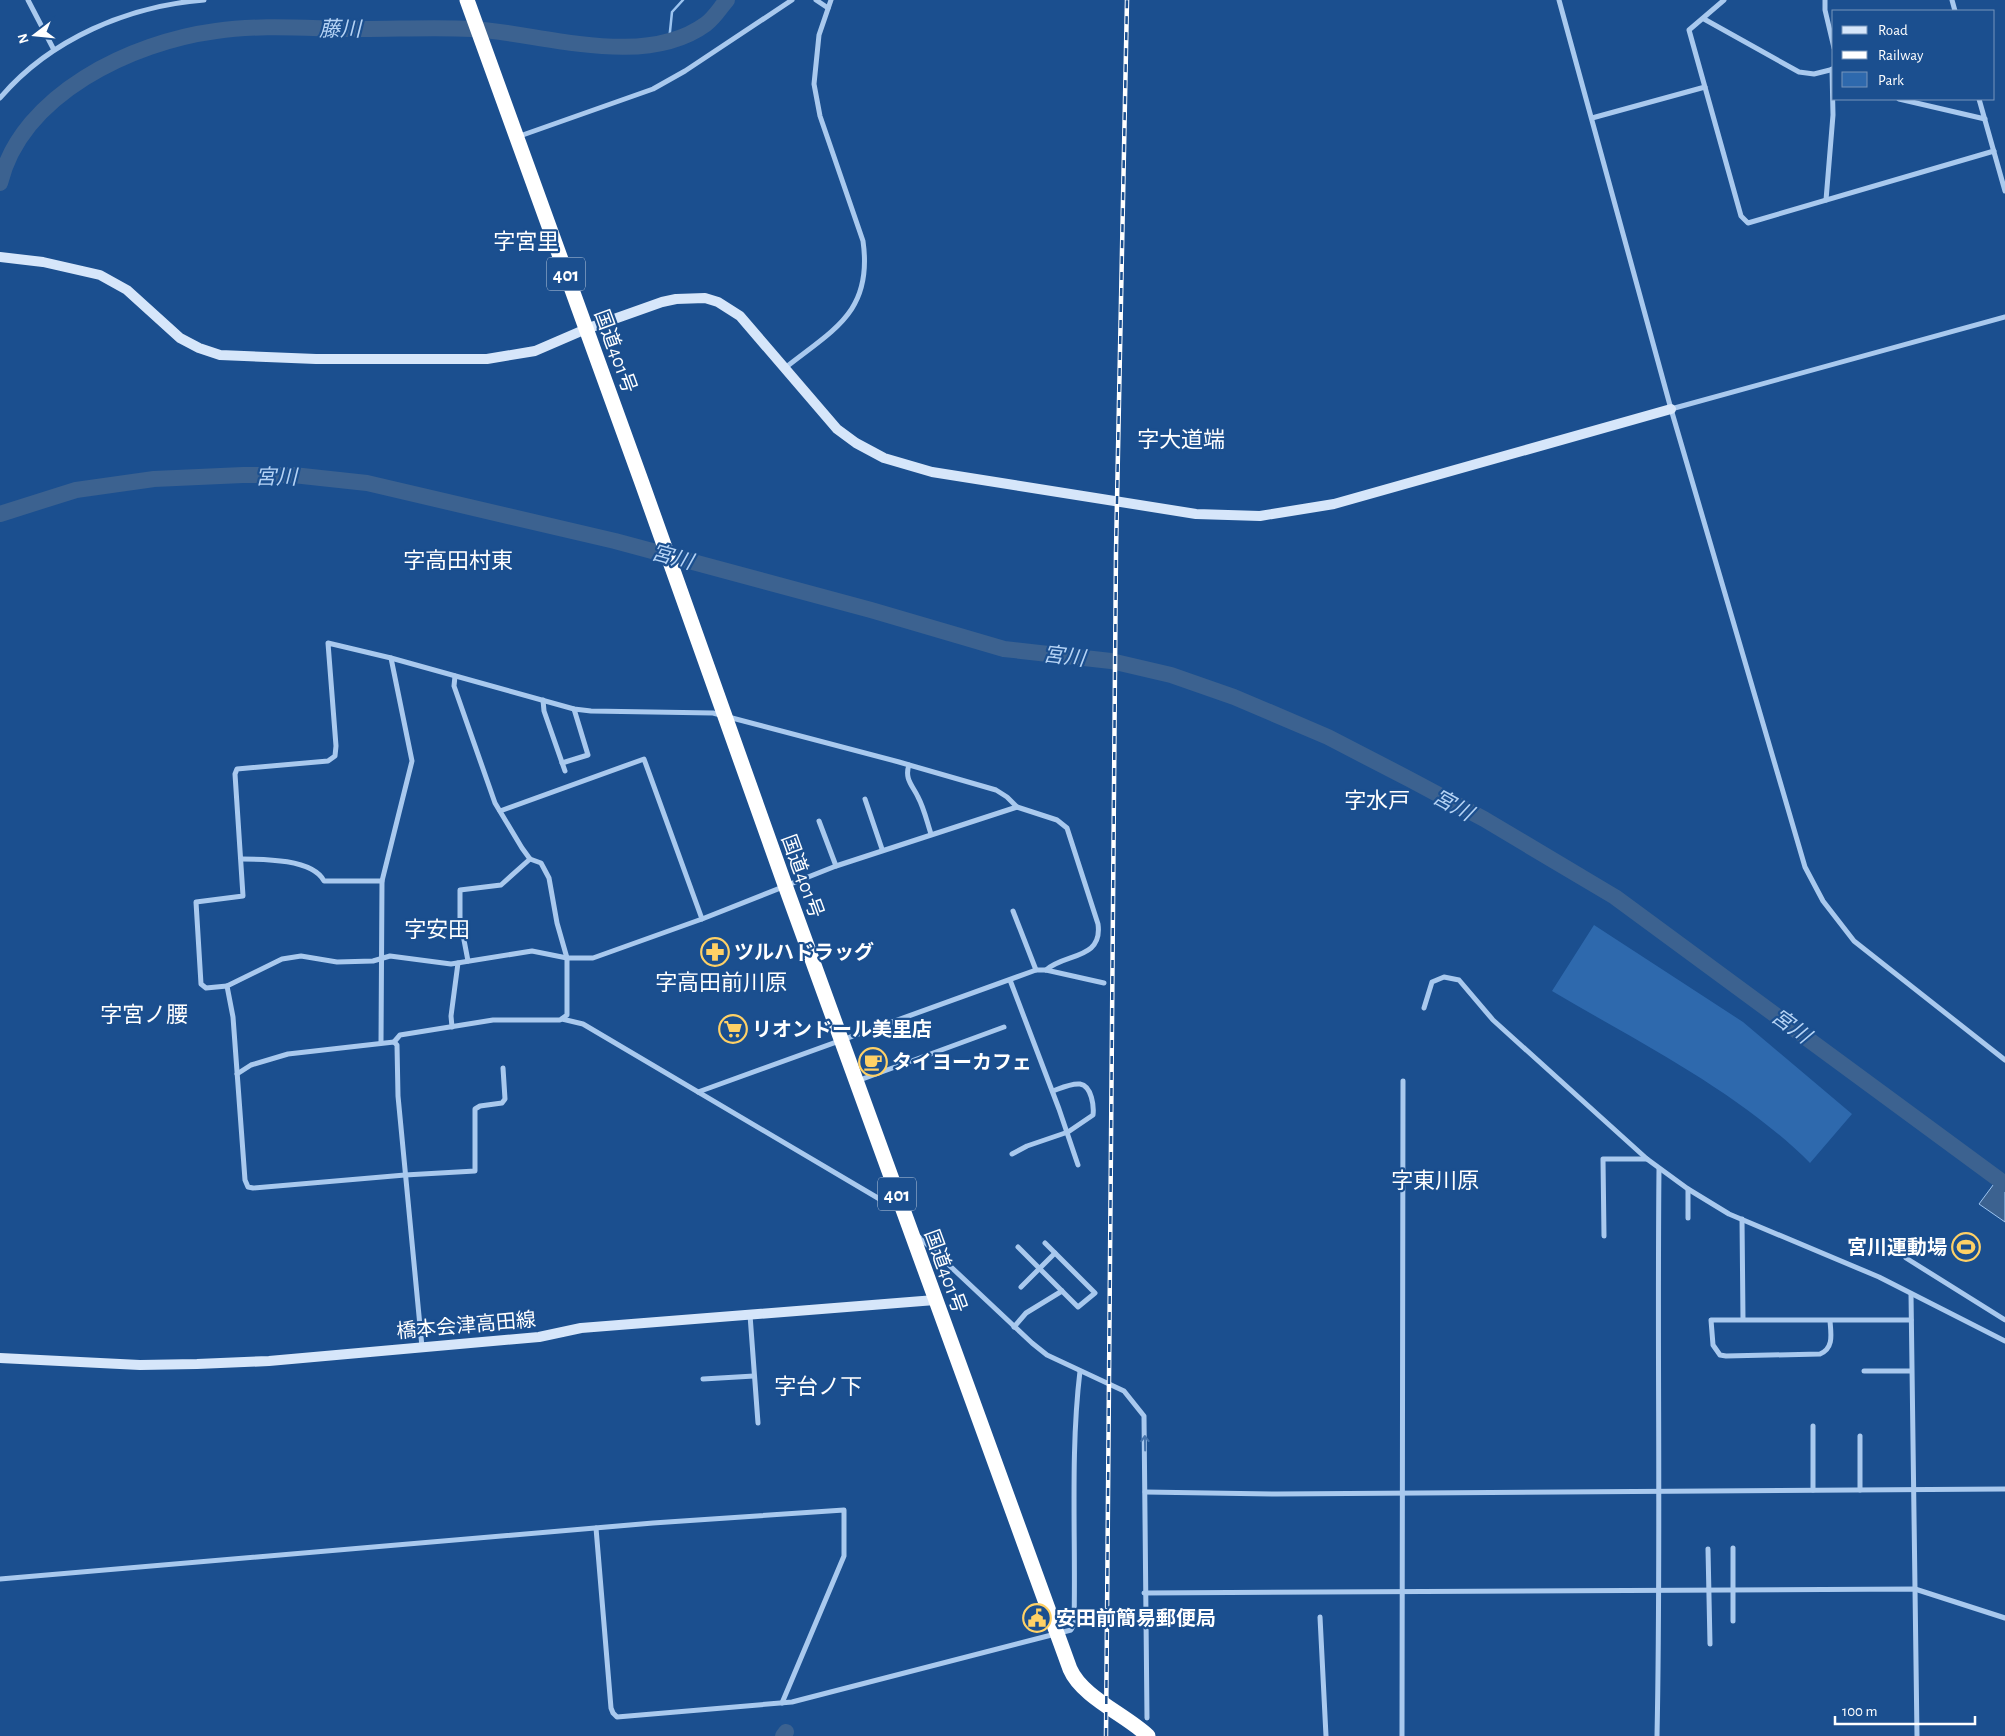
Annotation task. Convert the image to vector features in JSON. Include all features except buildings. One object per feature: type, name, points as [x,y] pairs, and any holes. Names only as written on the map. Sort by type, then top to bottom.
[{"type":"highway","name":"国道401号","points":[[467,0],[691,618],[785,885],[1070,1669],[1080,1685],[1138,1726],[1148,1736]]},
{"type":"street","points":[[28,0],[54,50]]},
{"type":"street","points":[[0,98],[31,66],[54,50],[87,32],[145,9],[204,0]]},
{"type":"street","points":[[517,137],[653,89],[685,71],[792,0]]},
{"type":"street","points":[[816,0],[828,8]]},
{"type":"street","points":[[785,368],[844,322],[862,292],[866,259],[864,241],[820,116],[814,84],[816,52],[832,0]]},
{"type":"street","points":[[1559,0],[1671,409],[1798,846],[1812,881],[1823,901],[1854,941],[2005,1060]]},
{"type":"street","points":[[1724,0],[1689,30],[1741,216],[1748,223],[1994,151]]},
{"type":"street","points":[[1825,0],[1825,10],[1832,40]]},
{"type":"street","points":[[1704,19],[1799,72],[1814,74],[1832,69]]},
{"type":"street","points":[[1592,118],[1705,87]]},
{"type":"street","points":[[1826,200],[1833,100]]},
{"type":"street","points":[[1903,100],[1985,119]]},
{"type":"street","points":[[1979,100],[2005,192]]},
{"type":"street","points":[[0,257],[84,270],[114,282],[127,290],[180,338],[199,348],[220,355],[316,359],[487,359],[534,351],[586,329],[662,302],[676,299],[705,298],[718,302],[740,316],[837,429],[856,443],[884,458],[932,472],[1196,514],[1260,516],[1334,504],[1671,409],[2005,318]]},
{"type":"street","points":[[1017,807],[836,866],[702,919],[593,958],[567,958],[532,952],[451,964],[390,956],[373,961],[356,962],[337,962],[301,956],[282,959],[227,986],[206,988],[201,984],[196,902],[243,896],[235,774],[237,769],[328,761],[335,756],[336,746],[328,643],[391,658],[574,709],[591,711],[713,713],[996,790],[1017,807],[1057,820],[1067,828],[1098,924],[1098,936],[1090,949],[1046,970]]},
{"type":"street","points":[[381,1043],[382,881],[412,761],[391,658]]},
{"type":"street","points":[[455,676],[454,686],[492,796],[530,859],[541,863],[549,878],[557,923],[567,958],[567,1015],[562,1019]]},
{"type":"street","points":[[543,700],[544,711],[565,771]]},
{"type":"street","points":[[562,763],[588,755],[574,709]]},
{"type":"street","points":[[500,811],[644,759],[702,919]]},
{"type":"street","points":[[909,765],[907,771],[910,786],[918,796],[931,834]]},
{"type":"street","points":[[865,799],[882,850]]},
{"type":"street","points":[[819,820],[836,866]]},
{"type":"street","points":[[242,859],[283,861],[316,871],[324,881],[382,881]]},
{"type":"street","points":[[468,961],[460,919],[460,890],[501,885],[530,859]]},
{"type":"street","points":[[1014,911],[1036,970]]},
{"type":"street","points":[[452,1027],[452,1007],[458,963]]},
{"type":"street","points":[[698,1092],[1036,970],[1046,970],[1104,982]]},
{"type":"street","points":[[1424,1008],[1432,982],[1444,977],[1459,980],[1493,1020],[1659,1169],[1688,1189],[1742,1219],[1879,1277],[2005,1342]]},
{"type":"street","points":[[1010,980],[1068,1132],[1078,1165]]},
{"type":"street","points":[[227,986],[233,1017],[245,1180],[248,1187],[475,1171],[476,1109],[480,1106],[502,1103],[505,1099],[502,1068]]},
{"type":"street","points":[[237,1074],[251,1065],[288,1054],[394,1042],[400,1035],[493,1020],[562,1019],[583,1024],[888,1204],[901,1204]]},
{"type":"street","points":[[857,1082],[1004,1027]]},
{"type":"street","points":[[394,1042],[397,1045],[398,1096],[422,1347]]},
{"type":"street","points":[[1402,1736],[1403,1081]]},
{"type":"street","points":[[1012,1154],[1027,1146],[1068,1132],[1093,1115],[1094,1107],[1090,1096],[1080,1084],[1053,1092]]},
{"type":"street","points":[[1604,1236],[1603,1160],[1648,1159]]},
{"type":"street","points":[[1657,1736],[1660,1589],[1657,1321],[1659,1169]]},
{"type":"street","points":[[1688,1189],[1688,1218]]},
{"type":"street","points":[[1742,1219],[1743,1319]]},
{"type":"street","points":[[912,1235],[917,1236],[1014,1327],[1047,1354],[1124,1390],[1144,1416],[1144,1593],[1147,1718]]},
{"type":"street","points":[[1018,1247],[1078,1307],[1095,1293],[1045,1243]]},
{"type":"street","points":[[1021,1287],[1055,1253]]},
{"type":"street","points":[[1906,1258],[2005,1320]]},
{"type":"street","points":[[1014,1327],[1026,1313],[1062,1291]]},
{"type":"street","points":[[1910,1294],[1917,1736]]},
{"type":"street","name":"橋本会津高田線","points":[[0,1358],[140,1365],[269,1361],[539,1337],[581,1328],[935,1300]]},
{"type":"street","points":[[750,1315],[758,1423]]},
{"type":"street","points":[[1830,1321],[1830,1346],[1820,1354],[1720,1355],[1713,1345],[1711,1320],[1911,1320]]},
{"type":"street","points":[[596,1528],[613,1713],[617,1717],[792,1702],[1071,1630],[1074,1624],[1075,1410],[1080,1371]]},
{"type":"street","points":[[1864,1371],[1910,1371]]},
{"type":"street","points":[[703,1379],[754,1376]]},
{"type":"street","points":[[1812,1490],[1813,1426]]},
{"type":"street","points":[[1860,1436],[1860,1490]]},
{"type":"street","points":[[1145,1492],[1277,1494],[2005,1489]]},
{"type":"street","points":[[0,1579],[596,1528],[844,1510],[844,1556],[782,1703]]},
{"type":"street","points":[[1733,1548],[1733,1621]]},
{"type":"street","points":[[1708,1549],[1710,1644]]},
{"type":"street","points":[[1144,1593],[1915,1589],[2005,1618]]},
{"type":"street","points":[[1320,1618],[1326,1736]]},
{"type":"green space","points":[[1594,925],[1743,1022],[1852,1114],[1810,1163],[1782,1137],[1719,1090],[1552,991]]},
{"type":"shaded area","points":[[2002,1173],[2005,1176],[2005,1222],[1979,1204]]},
{"type":"waterway","points":[[669,41],[672,12],[683,0]]},
{"type":"waterway","name":"藤川","points":[[0,183],[12,151],[31,123],[56,99],[85,78],[117,60],[150,47],[184,37],[216,31],[252,28],[458,28],[592,45],[623,47],[653,45],[681,38],[706,24],[727,0]]},
{"type":"waterway","name":"宮川","points":[[0,514],[76,490],[154,479],[293,475],[367,483],[615,541],[871,610],[1004,649],[1111,661],[1171,675],[1234,697],[1328,737],[1484,819],[1615,897],[2005,1184]]},
{"type":"waterway","points":[[783,1736],[786,1732]]},
{"type":"railway","points":[[1106,1736],[1116,552],[1127,0]]},
{"type":"place","name":"ツルハドラッグ","points":[[715,952]]},
{"type":"place","name":"リオンドール美里店","points":[[733,1029]]},
{"type":"place","name":"タイヨーカフェ","points":[[873,1062]]},
{"type":"place","name":"宮川運動場","points":[[1966,1247]]},
{"type":"place","name":"安田前簡易郵便局","points":[[1037,1618]]},
{"type":"district","name":"字宮里","points":[[526,241]]},
{"type":"district","name":"字大道端","points":[[1181,439]]},
{"type":"district","name":"字高田村東","points":[[458,560]]},
{"type":"district","name":"字水戸","points":[[1377,800]]},
{"type":"district","name":"字安田","points":[[437,929]]},
{"type":"district","name":"字高田前川原","points":[[721,982]]},
{"type":"district","name":"字宮ノ腰","points":[[144,1014]]},
{"type":"district","name":"字東川原","points":[[1435,1180]]},
{"type":"district","name":"字台ノ下","points":[[818,1386]]}]
